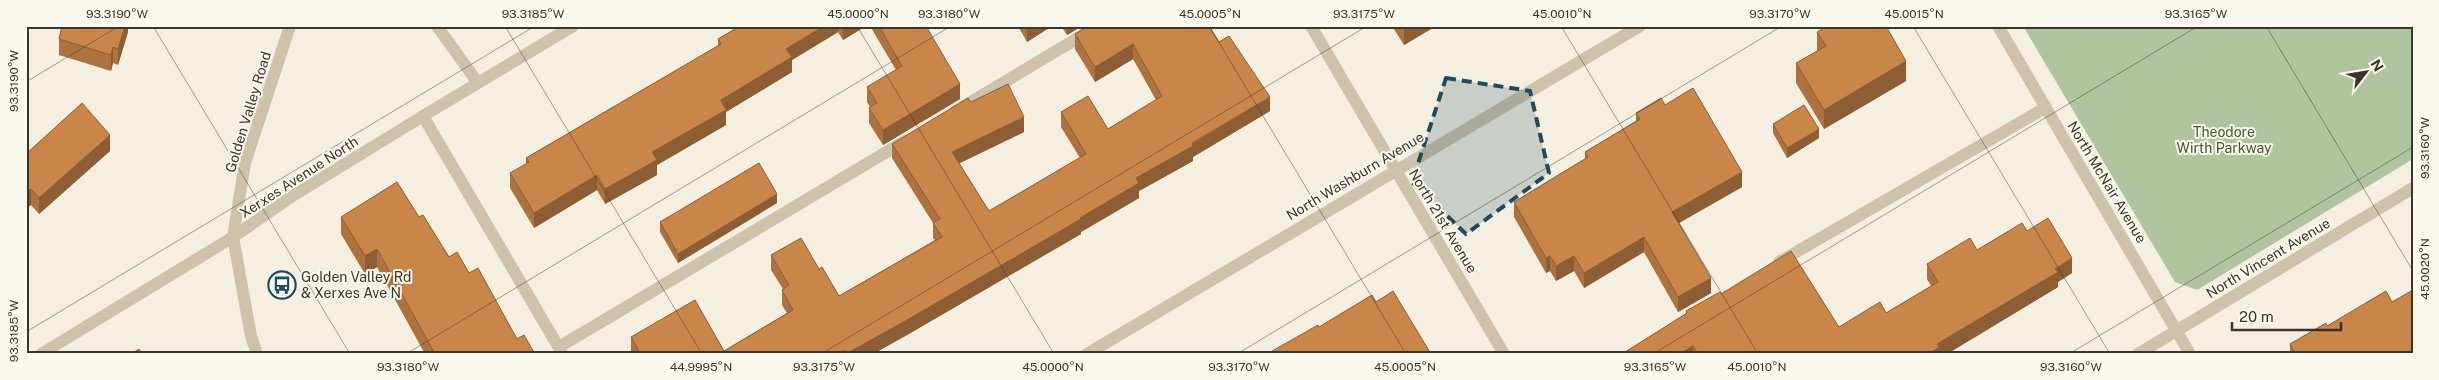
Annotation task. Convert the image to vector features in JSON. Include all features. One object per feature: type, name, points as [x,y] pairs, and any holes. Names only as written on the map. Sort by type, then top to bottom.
[{"type":"street","name":"Golden Valley Road","points":[[257,354],[251,336],[233,237],[245,163],[290,26]]},
{"type":"street","points":[[437,26],[478,83]]},
{"type":"street","name":"Xerxes Avenue North","points":[[41,354],[233,237],[291,197],[573,26]]},
{"type":"street","points":[[944,118],[1098,26]]},
{"type":"street","name":"North 21st Avenue","points":[[1311,26],[1504,354]]},
{"type":"street","name":"North Washburn Avenue","points":[[1087,354],[1395,169],[1640,26]]},
{"type":"street","name":"North McNair Avenue","points":[[1998,26],[2190,354]]},
{"type":"street","points":[[1766,270],[2045,108]]},
{"type":"street","points":[[423,116],[561,350],[918,133]]},
{"type":"street","name":"North Vincent Avenue","points":[[2138,354],[2413,188]]},
{"type":"highlighted area","points":[[1446,78],[1530,91],[1549,173],[1466,234],[1412,182]]},
{"type":"green space","name":"Theodore Wirth Parkway","points":[[2023,26],[2413,26],[2413,159],[2197,290],[2175,282]]},
{"type":"building","points":[[62,26],[125,26],[118,49],[113,47],[111,55],[59,39]]},
{"type":"building","points":[[740,26],[824,26],[786,49],[792,57],[721,100],[726,110],[652,152],[657,160],[605,189],[597,175],[534,213],[510,173],[529,162],[526,158],[721,44],[718,39]]},
{"type":"building","points":[[879,26],[926,26],[960,84],[883,130],[869,108],[877,103],[867,87],[902,66]]},
{"type":"building","points":[[1088,26],[1209,26],[1219,42],[1229,36],[1270,97],[1192,143],[1193,146],[1136,178],[1139,183],[1081,219],[846,354],[844,350],[837,354],[641,354],[631,337],[695,300],[724,351],[793,310],[782,290],[789,285],[771,255],[801,238],[819,269],[822,267],[839,296],[942,237],[933,223],[940,219],[892,144],[968,98],[971,102],[1008,84],[1024,117],[952,152],[989,211],[1086,154],[1061,112],[1088,96],[1108,129],[1162,96],[1133,44],[1095,67],[1075,34]]},
{"type":"building","points":[[1827,26],[1886,26],[1906,61],[1824,110],[1796,63],[1826,46],[1817,32]]},
{"type":"building","points":[[1693,88],[1742,172],[1672,212],[1711,278],[1678,297],[1644,237],[1584,273],[1574,256],[1556,266],[1550,256],[1546,258],[1514,202],[1588,157],[1585,152],[1640,119],[1636,113],[1661,98],[1665,105]]},
{"type":"building","points":[[82,103],[110,135],[39,198],[31,189],[26,193],[26,154]]},
{"type":"building","points":[[1804,105],[1819,129],[1787,148],[1773,124]]},
{"type":"building","points":[[759,163],[777,194],[678,254],[660,222]]},
{"type":"building","points":[[397,182],[419,217],[423,215],[449,257],[457,252],[469,273],[478,268],[517,339],[524,335],[535,354],[435,354],[377,249],[365,256],[341,217]]},
{"type":"building","points":[[2048,218],[2072,258],[2055,269],[2058,272],[1937,344],[1939,347],[1929,354],[1698,354],[1693,346],[1679,354],[1622,354],[1687,313],[1686,311],[1720,292],[1721,294],[1791,251],[1839,327],[1880,302],[1886,313],[1938,282],[1927,264],[1970,238],[1977,250],[2022,223],[2027,231]]},
{"type":"building","points":[[2413,290],[2413,351],[2407,354],[2293,354],[2295,353],[2290,344],[2326,323],[2327,326],[2386,291],[2392,302]]},
{"type":"building","points":[[1393,291],[1431,354],[1267,354],[1318,325],[1319,327],[1372,295],[1376,302]]},
{"type":"building","points":[[139,349],[142,354],[131,354]]},
{"type":"place","name":"Golden Valley Rd & Xerxes Ave N","points":[[282,285]]}]
